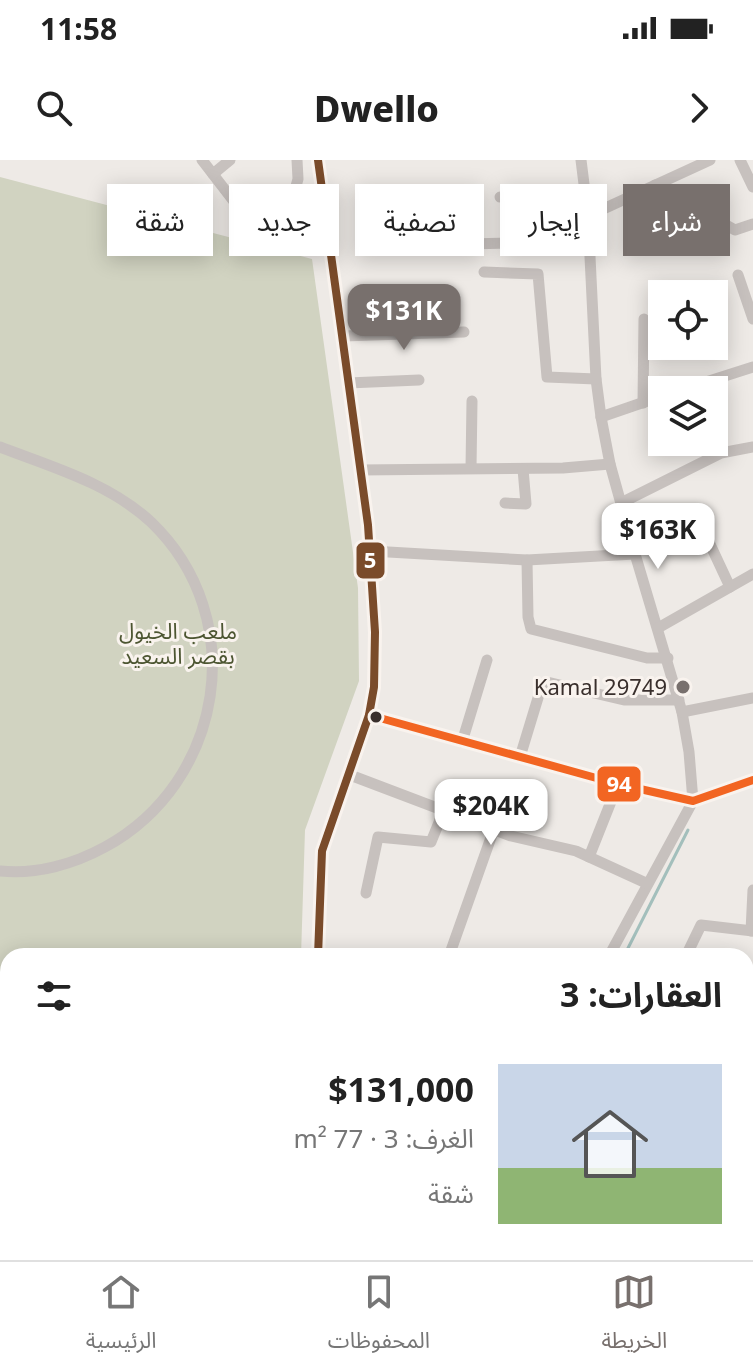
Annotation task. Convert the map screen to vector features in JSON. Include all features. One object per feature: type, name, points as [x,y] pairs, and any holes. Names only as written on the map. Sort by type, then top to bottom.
[{"type":"street","points":[[202,160],[229,195]]},
{"type":"street","points":[[213,174],[230,160]]},
{"type":"street","points":[[296,184],[297,160]]},
{"type":"street","points":[[318,160],[321,184]]},
{"type":"street","points":[[581,160],[585,184]]},
{"type":"street","points":[[657,184],[710,160]]},
{"type":"street","points":[[740,160],[753,187]]},
{"type":"street","points":[[730,227],[735,230],[753,224]]},
{"type":"street","points":[[318,948],[322,851],[369,715],[375,673],[371,551],[331,256]]},
{"type":"street","points":[[591,256],[596,379],[601,417],[610,464],[681,706],[693,801],[613,948]]},
{"type":"street","points":[[484,272],[538,274],[547,377],[596,379]]},
{"type":"street","points":[[738,275],[753,319]]},
{"type":"street","points":[[643,403],[644,319]]},
{"type":"street","points":[[343,336],[464,332]]},
{"type":"street","points":[[725,376],[753,367]]},
{"type":"street","points":[[348,383],[419,380]]},
{"type":"street","points":[[471,468],[472,401]]},
{"type":"street","points":[[601,417],[648,401]]},
{"type":"street","points":[[0,447],[85,479],[121,498],[152,523],[178,554],[197,588],[209,627],[213,666],[209,709],[198,745],[179,781],[155,811],[123,837],[88,856],[50,868],[0,871]]},
{"type":"street","points":[[621,503],[721,453],[753,447]]},
{"type":"street","points":[[360,470],[523,469],[610,464]]},
{"type":"street","points":[[505,503],[526,504],[523,469]]},
{"type":"street","points":[[702,527],[730,587]]},
{"type":"street","points":[[371,551],[527,560],[635,554]]},
{"type":"street","points":[[527,560],[531,629],[647,658],[668,658]]},
{"type":"street","points":[[658,628],[753,574]]},
{"type":"street","points":[[462,742],[487,660]]},
{"type":"street","points":[[520,757],[541,688],[547,682],[624,700],[681,706],[753,698]]},
{"type":"street","points":[[369,715],[618,784],[693,801],[753,780]]},
{"type":"street","points":[[350,775],[494,829],[589,857],[646,883]]},
{"type":"street","points":[[589,857],[618,784]]},
{"type":"street","points":[[366,893],[378,837],[431,842],[444,810]]},
{"type":"street","points":[[452,948],[494,829]]},
{"type":"street","points":[[690,948],[701,925],[752,931],[753,890]]},
{"type":"green space","name":"ملعب الخيول بقصر السعيد","points":[[0,177],[107,205],[107,256],[213,256],[213,233],[229,237],[229,256],[301,256],[312,259],[358,588],[359,681],[305,830],[301,948],[0,948]]},
{"type":"waterway","points":[[628,948],[688,830]]},
{"type":"transit line","name":"5","points":[[318,160],[368,525],[375,632],[374,687],[369,715],[322,851],[318,948]]},
{"type":"transit line","name":"94","points":[[369,715],[618,784],[693,801],[753,780]]},
{"type":"place","name":"Kamal 29749","points":[[683,687]]}]
